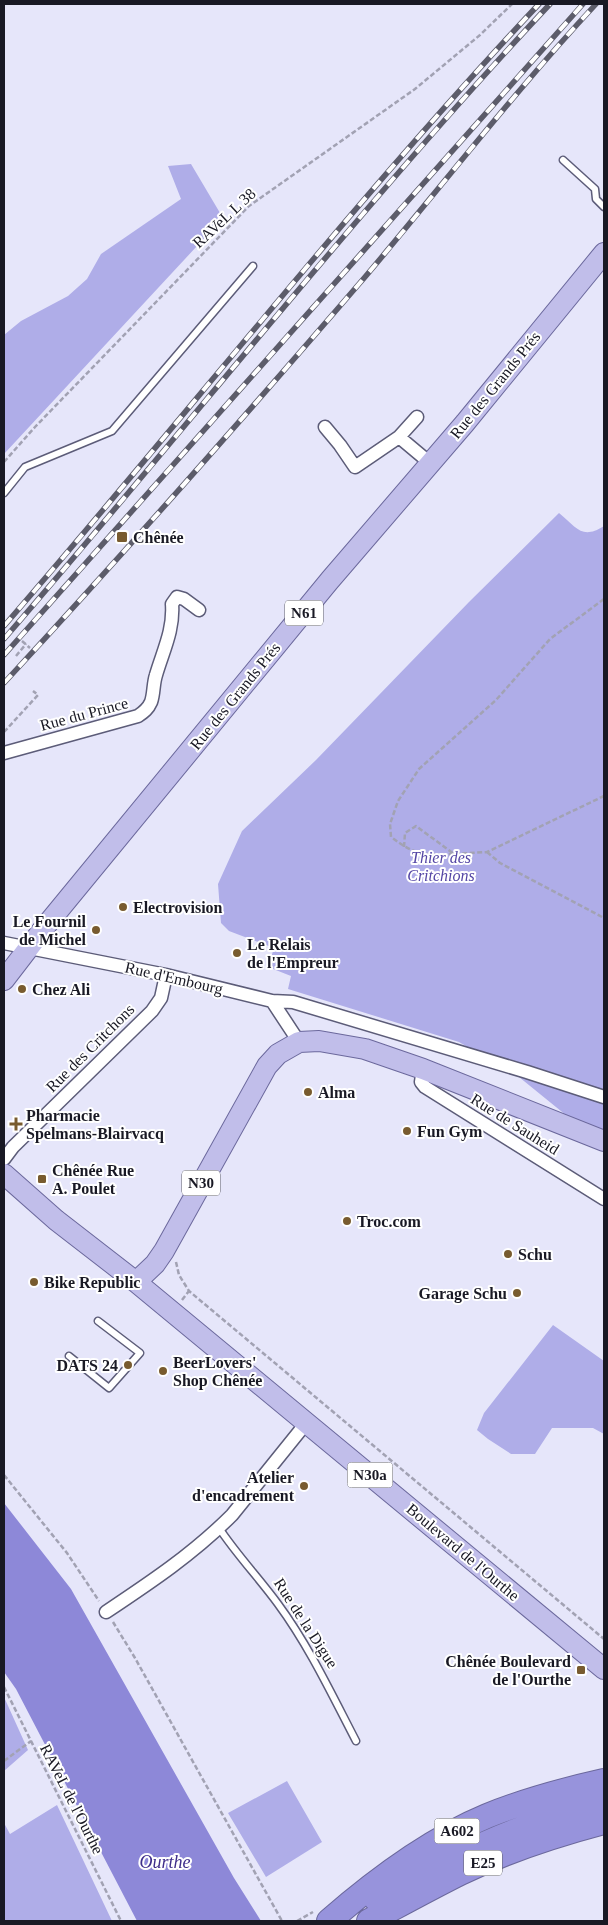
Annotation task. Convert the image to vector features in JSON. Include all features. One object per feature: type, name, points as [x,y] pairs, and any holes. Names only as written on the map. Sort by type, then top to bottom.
[{"type":"highway","name":"A602","points":[[320,1917],[438,1841],[486,1816],[544,1795],[604,1781]]},
{"type":"highway","name":"E25","points":[[334,1921],[453,1858],[504,1835],[555,1817],[604,1804]]},
{"type":"highway","name":"E25","points":[[369,1921],[470,1869],[562,1833],[604,1822]]},
{"type":"main road","name":"Rue des Grands Prés","points":[[4,980],[28,948],[330,580],[466,423],[604,253]]},
{"type":"main road","points":[[299,1042],[319,1041],[373,1052],[423,1069],[604,1142]]},
{"type":"main road","name":"N30","points":[[136,1282],[155,1264],[164,1251],[267,1066],[278,1054],[299,1042]]},
{"type":"main road","name":"Boulevard de l'Ourthe","points":[[4,1174],[56,1220],[136,1282],[604,1669]]},
{"type":"street","points":[[325,427],[355,467],[399,437],[417,417]]},
{"type":"street","points":[[399,437],[430,463]]},
{"type":"street","name":"Rue du Prince","points":[[4,753],[138,716],[146,711],[151,702],[155,677],[165,651],[173,618],[172,604],[177,597],[184,599],[198,610]]},
{"type":"street","name":"Rue d'Embourg","points":[[4,943],[166,975],[272,1002]]},
{"type":"street","name":"Rue des Critchons","points":[[4,1159],[152,1011],[161,998],[166,975]]},
{"type":"street","points":[[272,1002],[299,1042]]},
{"type":"street","points":[[272,1002],[293,1002],[330,1012],[604,1097]]},
{"type":"street","name":"Rue de Sauheid","points":[[423,1069],[421,1082],[425,1087],[604,1198]]},
{"type":"street","points":[[106,1612],[182,1560],[232,1516],[306,1422]]},
{"type":"lane","points":[[563,160],[595,189],[596,199],[604,207]]},
{"type":"lane","points":[[4,493],[25,467],[112,431],[253,266]]},
{"type":"lane","points":[[69,1356],[109,1388],[140,1353],[98,1321]]},
{"type":"lane","name":"Rue de la Digue","points":[[219,1528],[278,1604],[316,1664],[356,1741]]},
{"type":"path","name":"RAVeL L 38","points":[[4,462],[42,420],[249,206],[415,89],[480,35],[512,4]]},
{"type":"path","points":[[604,599],[550,639],[496,700],[419,769],[398,801],[390,824],[391,837],[404,847],[420,855],[488,852],[604,796]]},
{"type":"path","points":[[22,641],[30,648]]},
{"type":"path","points":[[16,656],[26,644]]},
{"type":"path","points":[[4,732],[38,695],[33,691]]},
{"type":"path","points":[[404,847],[404,833],[416,826],[454,854]]},
{"type":"path","points":[[488,852],[500,863],[604,918]]},
{"type":"path","points":[[175,1257],[179,1275],[189,1291],[252,1346],[604,1639]]},
{"type":"path","points":[[4,1475],[67,1553],[135,1658],[282,1921]]},
{"type":"path","name":"RAVeL de l'Ourthe","points":[[4,1687],[121,1921]]},
{"type":"path","points":[[4,1761],[31,1741]]},
{"type":"path","points":[[297,1921],[320,1917]]},
{"type":"green space","points":[[191,164],[223,218],[4,454],[4,335],[21,321],[68,296],[87,279],[101,254],[181,199],[168,166]]},
{"type":"green space","name":"Thier des Critchions","points":[[559,513],[575,527],[585,532],[590,532],[604,526],[604,1146],[519,1077],[459,1042],[288,989],[291,976],[268,967],[274,948],[229,931],[221,923],[218,884],[242,831],[316,760],[469,602]]},
{"type":"green space","points":[[553,1325],[604,1361],[604,1434],[593,1428],[552,1428],[535,1454],[511,1454],[477,1430],[484,1413]]},
{"type":"green space","points":[[4,1697],[28,1750],[4,1771]]},
{"type":"green space","points":[[287,1781],[322,1842],[266,1877],[228,1813]]},
{"type":"green space","points":[[57,1805],[112,1921],[4,1921],[4,1823],[10,1834]]},
{"type":"water","name":"Ourthe","points":[[4,1503],[71,1589],[234,1878],[261,1921],[137,1921],[16,1689],[4,1672]]},
{"type":"railway","points":[[4,626],[334,234],[469,80],[539,4]]},
{"type":"railway","points":[[4,639],[342,239],[479,81],[550,4]]},
{"type":"railway","points":[[4,655],[583,4]]},
{"type":"railway","points":[[4,683],[276,380],[365,277],[479,139],[596,4]]},
{"type":"place","name":"Chênée","points":[[122,537]]},
{"type":"place","name":"Electrovision","points":[[123,907]]},
{"type":"place","name":"Le Fournil de Michel","points":[[96,930]]},
{"type":"place","name":"Le Relais de l'Empreur","points":[[237,953]]},
{"type":"place","name":"Chez Ali","points":[[22,989]]},
{"type":"place","name":"Alma","points":[[308,1092]]},
{"type":"place","name":"Pharmacie Spelmans-Blairvacq","points":[[16,1124]]},
{"type":"place","name":"Fun Gym","points":[[407,1131]]},
{"type":"place","name":"Chênée Rue A. Poulet","points":[[42,1179]]},
{"type":"place","name":"Troc.com","points":[[347,1221]]},
{"type":"place","name":"Schu","points":[[508,1254]]},
{"type":"place","name":"Bike Republic","points":[[34,1282]]},
{"type":"place","name":"Garage Schu","points":[[517,1293]]},
{"type":"place","name":"DATS 24","points":[[128,1365]]},
{"type":"place","name":"BeerLovers' Shop Chênée","points":[[163,1371]]},
{"type":"place","name":"Atelier d'encadrement","points":[[304,1486]]},
{"type":"place","name":"Chênée Boulevard de l'Ourthe","points":[[581,1670]]}]
